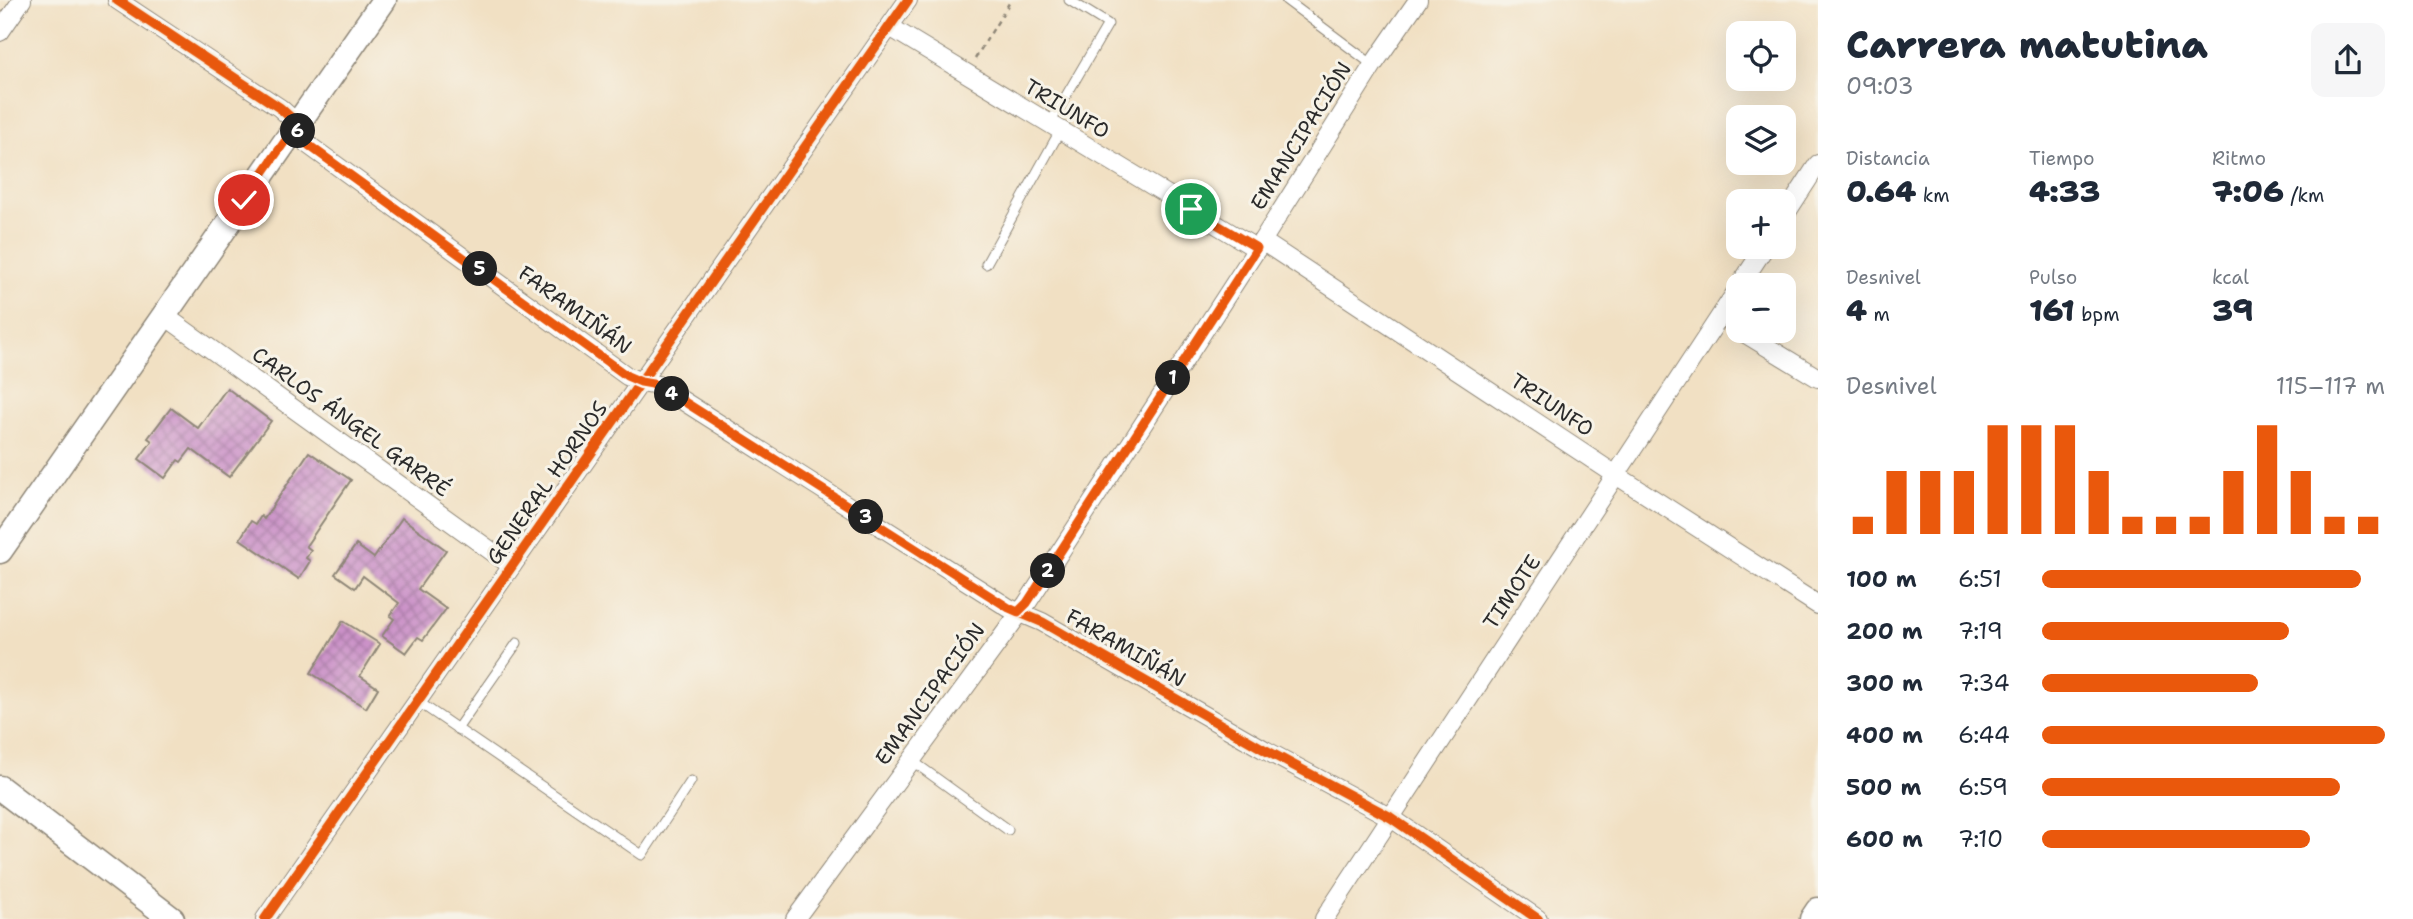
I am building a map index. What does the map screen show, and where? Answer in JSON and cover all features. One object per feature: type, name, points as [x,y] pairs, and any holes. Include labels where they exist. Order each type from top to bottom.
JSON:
[{"type":"street","points":[[0,32],[22,0]]},
{"type":"street","name":"FARAMIÑÁN","points":[[117,0],[280,108],[290,117],[307,144],[627,376],[658,385],[997,601],[1042,622],[1265,750],[1390,817],[1538,919]]},
{"type":"street","points":[[0,551],[384,0]]},
{"type":"street","name":"GENERAL HORNOS","points":[[265,919],[908,0]]},
{"type":"street","name":"EMANCIPACIÓN","points":[[795,919],[1027,603],[1260,245],[1373,65],[1418,0]]},
{"type":"street","name":"TRIUNFO","points":[[890,27],[1054,128],[1260,245],[1818,605]]},
{"type":"street","points":[[1796,198],[1818,164]]},
{"type":"street","name":"TIMOTE","points":[[1324,919],[1726,308]]},
{"type":"street","name":"CARLOS ÁNGEL GARRÉ","points":[[164,316],[512,566]]},
{"type":"street","points":[[1720,317],[1726,321]]},
{"type":"street","points":[[1761,343],[1818,378]]},
{"type":"street","points":[[0,788],[172,919]]},
{"type":"street","points":[[1812,919],[1818,910]]},
{"type":"lane","points":[[986,264],[1108,24],[1069,0]]},
{"type":"lane","points":[[1286,0],[1373,65]]},
{"type":"lane","points":[[457,729],[517,643]]},
{"type":"lane","points":[[417,701],[642,855],[691,781]]},
{"type":"lane","points":[[911,760],[1008,830]]},
{"type":"path","points":[[965,74],[1011,0]]},
{"type":"building","points":[[227,388],[271,421],[229,477],[191,449],[181,462],[178,460],[165,478],[139,459],[152,441],[148,438],[171,408],[198,428]]},
{"type":"building","points":[[309,452],[351,480],[306,546],[311,550],[306,558],[310,561],[299,579],[240,539],[251,521],[256,524],[261,516],[264,519]]},
{"type":"building","points":[[402,518],[446,550],[418,589],[446,609],[423,640],[418,637],[406,653],[382,636],[394,619],[390,616],[399,603],[363,576],[355,588],[335,574],[356,545],[374,558]]},
{"type":"building","points":[[343,621],[380,644],[360,676],[378,688],[366,708],[311,673]]},
{"type":"cycle path","points":[[117,0],[280,108],[290,117],[307,144],[627,376],[658,385],[1009,608],[1042,622],[1265,750],[1390,817],[1538,919]]},
{"type":"cycle path","points":[[265,919],[908,0]]},
{"type":"route","points":[[244,200],[295,127],[307,144],[627,376],[658,385],[1018,612],[1027,603],[1257,248],[1191,209]]}]
